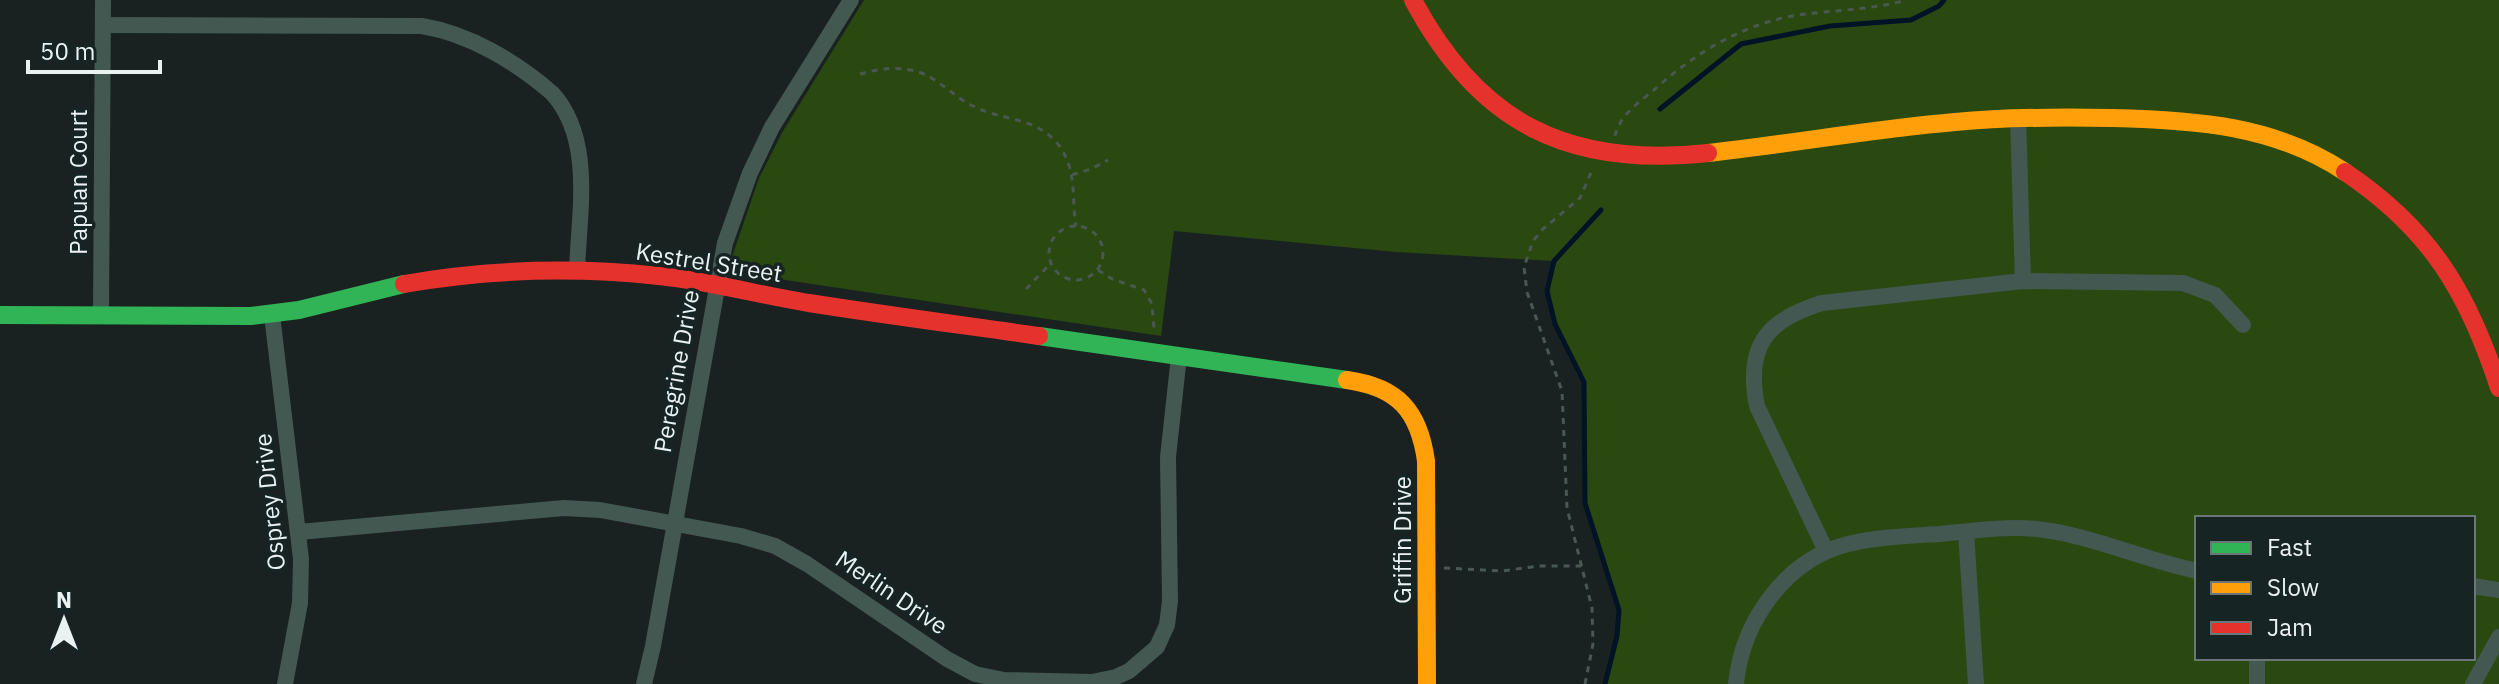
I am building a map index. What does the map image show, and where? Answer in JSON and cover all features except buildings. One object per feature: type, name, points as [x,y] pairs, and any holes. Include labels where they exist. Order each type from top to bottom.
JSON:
[{"type":"street","name":"Papuan Court","points":[[101,316],[103,0]]},
{"type":"street","name":"Peregrine Drive","points":[[644,684],[716,285],[731,222],[760,150],[851,0]]},
{"type":"street","points":[[1413,0],[1442,52],[1485,98],[1516,120],[1557,141],[1604,154],[1672,157],[1951,123],[2018,118],[2169,119],[2231,126],[2291,144],[2367,185],[2409,223],[2449,272],[2475,321],[2499,388]]},
{"type":"street","points":[[103,25],[422,26],[452,33],[483,46],[552,93],[561,102],[573,127],[580,163],[577,270]]},
{"type":"street","points":[[2018,118],[2023,281]]},
{"type":"street","name":"Kestrel Street","points":[[0,315],[226,318],[272,315],[438,278],[523,270],[577,270],[662,276],[808,303],[1362,382],[1393,393],[1404,401]]},
{"type":"street","points":[[1826,551],[1757,406],[1752,369],[1755,351],[1765,335],[1800,310],[1822,303],[2023,281],[2183,283],[2215,295],[2243,325]]},
{"type":"street","name":"Osprey Drive","points":[[272,315],[299,532],[300,603],[285,684]]},
{"type":"street","name":"Merlin Drive","points":[[299,532],[564,508],[600,510],[758,540],[792,554],[947,659],[975,674],[1023,682],[1092,682],[1116,677],[1148,657],[1157,647],[1167,625],[1170,601],[1168,441],[1179,356]]},
{"type":"street","name":"Griffin Drive","points":[[1404,401],[1418,423],[1426,461],[1427,684]]},
{"type":"street","points":[[1736,684],[1747,638],[1760,610],[1778,588],[1826,551],[1874,539],[2038,529],[2195,571]]},
{"type":"street","points":[[1966,532],[1976,684]]},
{"type":"street","points":[[2475,586],[2499,590]]},
{"type":"street","points":[[2473,684],[2499,637]]},
{"type":"street","points":[[2257,660],[2257,684]]},
{"type":"path","points":[[1614,140],[1617,128],[1627,114],[1681,65],[1734,33],[1795,16],[1885,6],[1907,0]]},
{"type":"path","points":[[860,74],[889,68],[917,71],[942,83],[972,106],[1035,125],[1056,141],[1072,175],[1076,226]]},
{"type":"path","points":[[1072,175],[1108,160]]},
{"type":"path","points":[[1585,684],[1594,628],[1589,588],[1570,529],[1564,488],[1562,391],[1527,292],[1524,267],[1533,241],[1580,198],[1593,168]]},
{"type":"path","points":[[1076,226],[1092,231],[1098,237],[1103,254],[1098,270],[1075,281],[1058,274],[1051,263],[1049,248],[1052,239],[1067,228],[1076,226]]},
{"type":"path","points":[[1026,289],[1051,263]]},
{"type":"path","points":[[1098,270],[1112,279],[1144,290],[1152,304],[1154,328]]},
{"type":"path","points":[[1440,568],[1502,571],[1539,566],[1582,566]]},
{"type":"green space","points":[[864,0],[2499,0],[2499,684],[1605,684],[1617,636],[1619,610],[1585,503],[1584,382],[1555,324],[1547,291],[1554,261],[1396,252],[1174,231],[1161,336],[739,273],[732,257],[759,178],[783,131]]},
{"type":"waterway","points":[[1660,109],[1741,44],[1830,26],[1911,20],[1939,6],[1944,0]]},
{"type":"waterway","points":[[1601,210],[1554,261],[1547,291],[1555,324],[1584,382],[1585,503],[1619,610],[1617,636],[1605,684]]},
{"type":"traffic: fast","points":[[0,315],[251,316],[299,310],[404,284]]},
{"type":"traffic: fast","points":[[1039,336],[1347,380]]},
{"type":"traffic: slow","points":[[1708,153],[1955,122],[2112,118],[2233,128],[2290,144],[2345,172]]},
{"type":"traffic: slow","points":[[1347,380],[1380,389],[1403,404],[1423,443],[1426,461],[1427,684]]},
{"type":"traffic: jam","points":[[1413,0],[1439,43],[1467,78],[1499,107],[1533,129],[1571,144],[1613,153],[1658,156],[1708,153]]},
{"type":"traffic: jam","points":[[2345,172],[2401,216],[2442,265],[2474,322],[2499,388]]},
{"type":"traffic: jam","points":[[404,284],[500,273],[627,273],[678,278],[809,303],[1039,336]]}]
